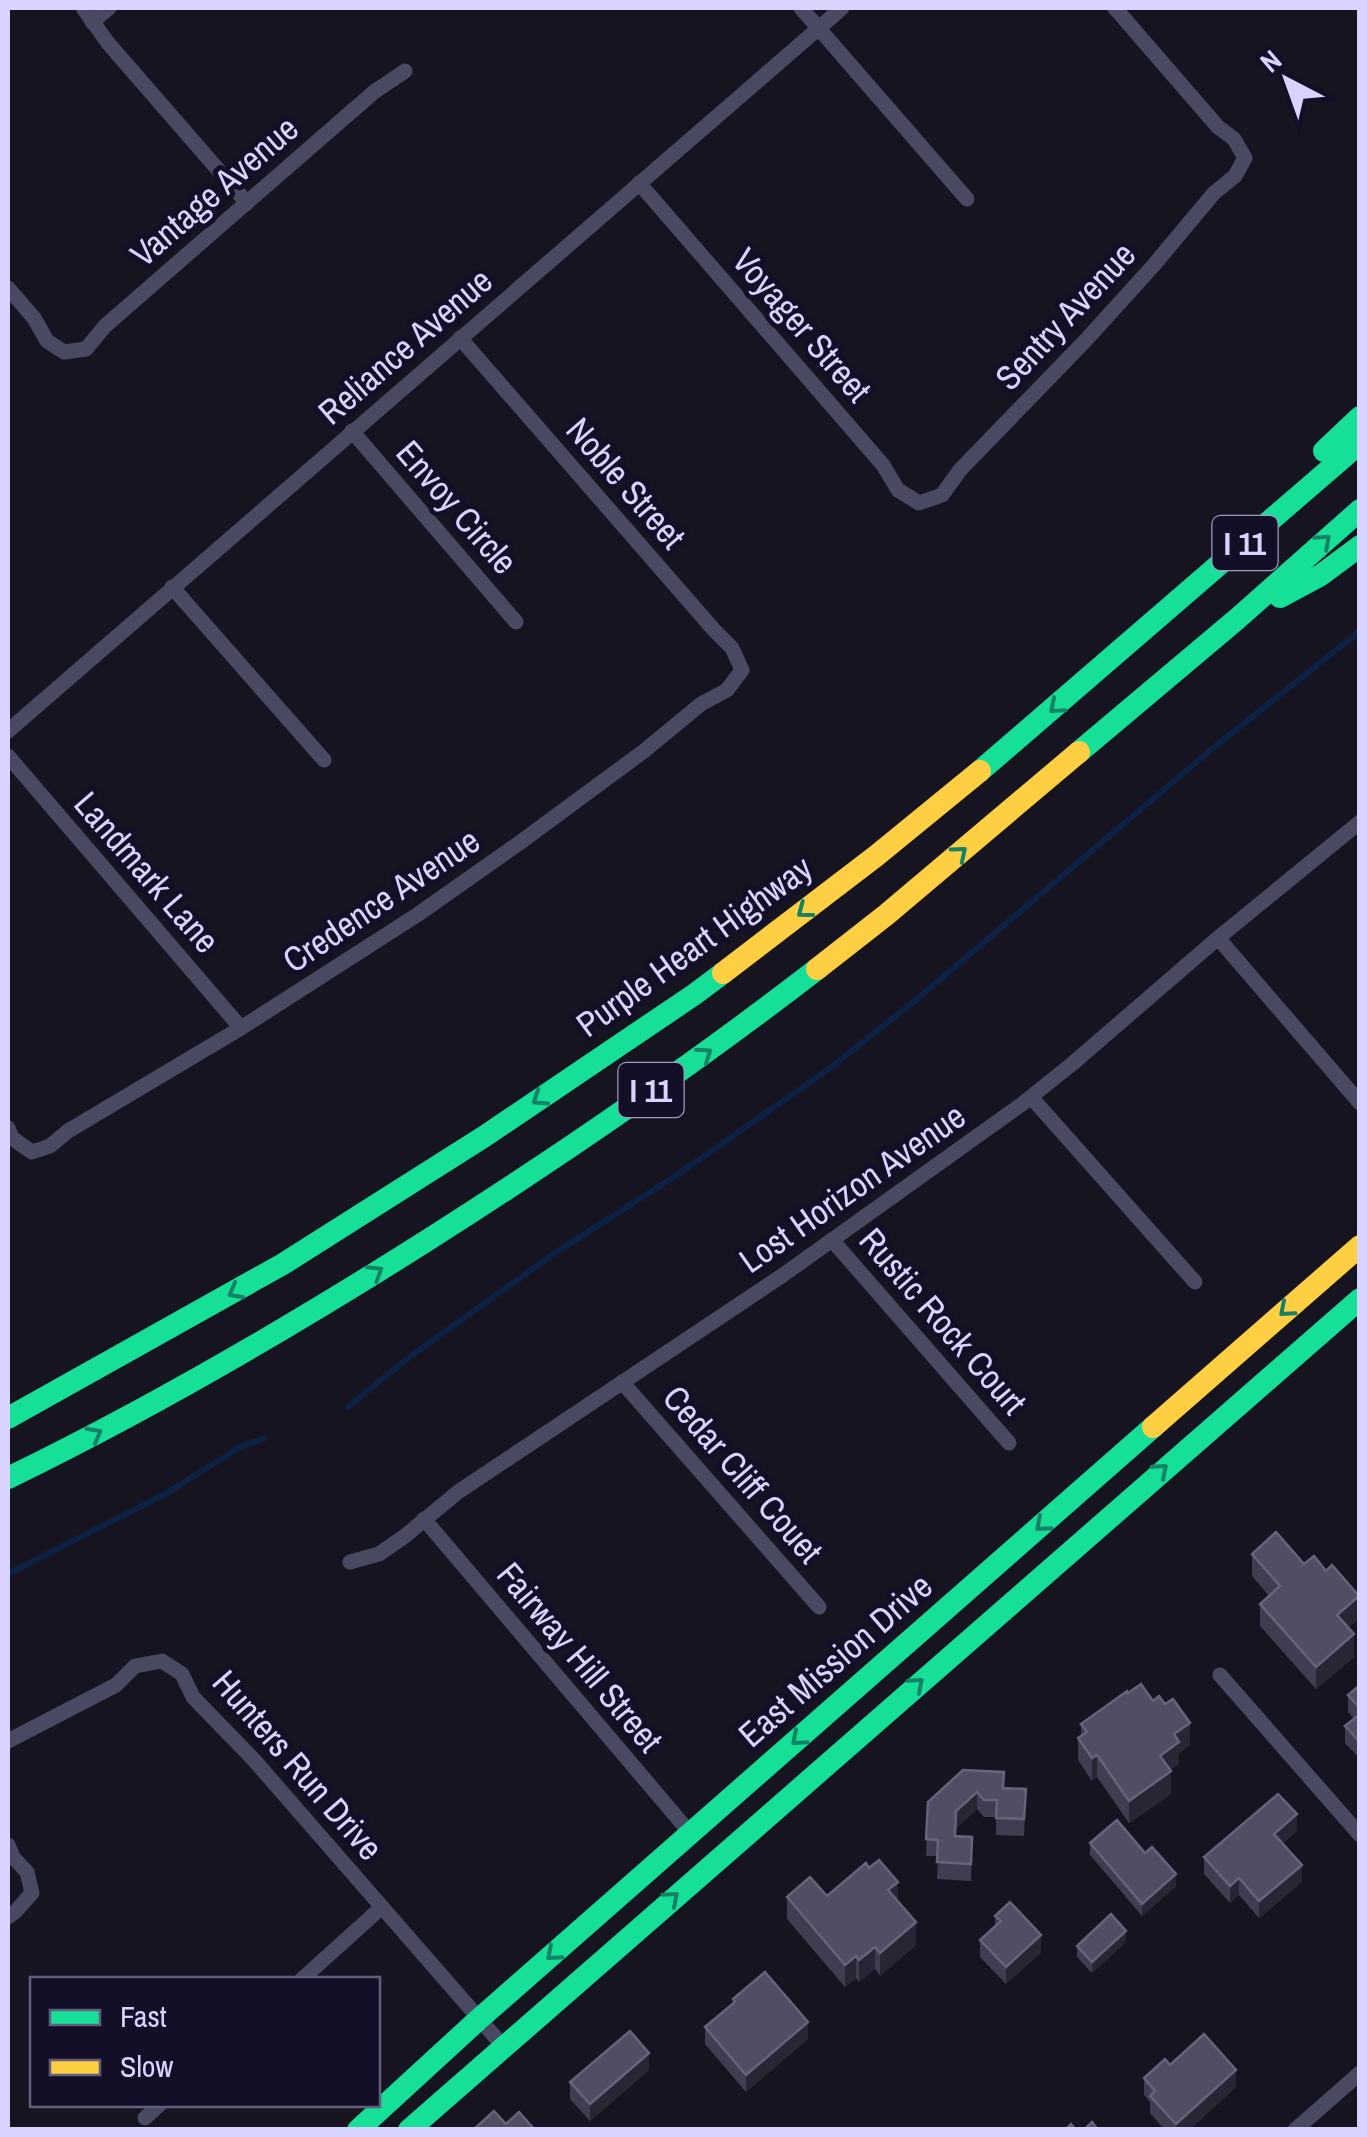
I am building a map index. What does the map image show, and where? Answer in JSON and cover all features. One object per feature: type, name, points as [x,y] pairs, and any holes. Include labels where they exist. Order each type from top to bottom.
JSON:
[{"type":"main road","points":[[1130,643],[1360,416]]},
{"type":"main road","name":"Purple Heart Highway","points":[[8,1418],[283,1264],[484,1136],[695,994],[876,856],[1024,735],[1360,442]]},
{"type":"main road","name":"I 11","points":[[8,1478],[74,1446],[311,1314],[517,1183],[728,1038],[886,915],[1360,510]]},
{"type":"main road","points":[[1237,619],[1321,575],[1360,546]]},
{"type":"main road","name":"East Mission Drive","points":[[358,2130],[479,2019],[1360,1246]]},
{"type":"main road","points":[[1253,1392],[1283,1349],[1360,1280]]},
{"type":"main road","name":"East Mission Drive","points":[[409,2130],[1360,1299]]},
{"type":"street","points":[[109,8],[88,15],[247,202]]},
{"type":"street","points":[[801,8],[967,199]]},
{"type":"street","name":"Reliance Avenue","points":[[8,731],[842,8]]},
{"type":"street","name":"Sentry Avenue","points":[[919,503],[942,495],[960,470],[1096,328],[1214,193],[1235,176],[1245,158],[1234,138],[1218,127],[1115,8]]},
{"type":"street","name":"Vantage Avenue","points":[[8,288],[34,318],[47,341],[64,352],[86,349],[105,326],[247,202],[374,92],[405,71]]},
{"type":"street","name":"Voyager Street","points":[[640,183],[884,465],[898,490],[919,503]]},
{"type":"street","name":"Noble Street","points":[[460,338],[732,648],[742,670]]},
{"type":"street","name":"Envoy Circle","points":[[352,432],[516,622]]},
{"type":"street","points":[[172,587],[324,760]]},
{"type":"street","name":"Credence Avenue","points":[[8,1128],[12,1138],[32,1152],[50,1146],[68,1131],[241,1028],[417,915],[522,841],[702,704],[726,690],[742,670]]},
{"type":"street","name":"Landmark Lane","points":[[8,756],[241,1028]]},
{"type":"street","name":"Lost Horizon Avenue","points":[[350,1562],[379,1554],[531,1442],[832,1240],[1031,1097],[1360,822]]},
{"type":"street","points":[[1218,938],[1360,1104]]},
{"type":"street","points":[[1031,1097],[1195,1282]]},
{"type":"street","name":"Rustic Rock Court","points":[[832,1240],[1009,1442]]},
{"type":"street","name":"Cedar Cliff Couet","points":[[622,1382],[819,1606]]},
{"type":"street","name":"Fairway Hill Street","points":[[424,1519],[691,1834]]},
{"type":"street","name":"Hunters Run Drive","points":[[8,1741],[116,1686],[135,1666],[162,1661],[182,1674],[193,1697],[254,1760],[503,2046]]},
{"type":"street","points":[[1220,1675],[1360,1834]]},
{"type":"street","points":[[8,1845],[27,1872],[32,1892],[8,1916]]},
{"type":"street","points":[[303,1977],[382,1907]]},
{"type":"street","points":[[1295,2130],[1360,2073]]},
{"type":"street","points":[[145,2118],[157,2107]]},
{"type":"building","points":[[1276,1532],[1304,1564],[1314,1556],[1326,1571],[1332,1565],[1359,1596],[1337,1615],[1354,1634],[1316,1667],[1260,1604],[1280,1586],[1252,1554]]},
{"type":"building","points":[[1141,1684],[1153,1701],[1159,1696],[1165,1704],[1173,1699],[1190,1723],[1174,1734],[1179,1742],[1160,1756],[1171,1771],[1129,1801],[1097,1755],[1092,1758],[1078,1738],[1087,1732],[1081,1724]]},
{"type":"building","points":[[1360,1685],[1360,1708],[1348,1695]]},
{"type":"building","points":[[1360,1714],[1360,1741],[1359,1741],[1345,1726]]},
{"type":"building","points":[[963,1770],[1004,1772],[1003,1788],[1026,1789],[1024,1819],[996,1818],[997,1800],[984,1800],[977,1792],[956,1811],[955,1836],[972,1837],[971,1864],[937,1862],[938,1840],[926,1839],[928,1802]]},
{"type":"building","points":[[1278,1794],[1297,1814],[1274,1834],[1302,1865],[1259,1901],[1239,1878],[1230,1886],[1204,1857]]},
{"type":"building","points":[[1117,1820],[1145,1853],[1152,1847],[1176,1874],[1142,1904],[1090,1843]]},
{"type":"building","points":[[879,1860],[898,1882],[888,1890],[916,1922],[880,1953],[875,1947],[845,1965],[787,1897],[810,1877],[827,1896],[866,1863],[869,1868]]},
{"type":"building","points":[[1010,1902],[1041,1935],[1006,1967],[980,1940],[1001,1921],[995,1916]]},
{"type":"building","points":[[1111,1914],[1126,1931],[1092,1962],[1077,1946]]},
{"type":"building","points":[[765,1972],[808,2022],[746,2075],[705,2027]]},
{"type":"building","points":[[630,2031],[649,2053],[590,2104],[570,2082]]},
{"type":"building","points":[[1204,2034],[1236,2070],[1176,2124],[1150,2096],[1155,2091],[1144,2078],[1165,2059],[1170,2065]]},
{"type":"building","points":[[494,2111],[506,2124],[519,2112],[535,2130],[473,2130]]},
{"type":"waterway","points":[[348,1407],[408,1358],[555,1253],[680,1173],[830,1068],[1213,748],[1360,631]]},
{"type":"waterway","points":[[8,1574],[167,1493],[240,1447],[263,1439]]},
{"type":"traffic: fast","points":[[1324,451],[1360,417]]},
{"type":"traffic: fast","points":[[980,771],[1360,443]]},
{"type":"traffic: fast","points":[[1079,752],[1360,510]]},
{"type":"traffic: fast","points":[[1280,597],[1321,575],[1360,546]]},
{"type":"traffic: fast","points":[[8,1478],[223,1364],[431,1238],[627,1108],[817,969]]},
{"type":"traffic: fast","points":[[8,1418],[283,1264],[485,1136],[723,973]]},
{"type":"traffic: fast","points":[[409,2130],[1360,1299]]},
{"type":"traffic: fast","points":[[358,2130],[1153,1427]]},
{"type":"traffic: slow","points":[[817,969],[1079,752]]},
{"type":"traffic: slow","points":[[723,973],[980,771]]},
{"type":"traffic: slow","points":[[1153,1427],[1360,1246]]}]
